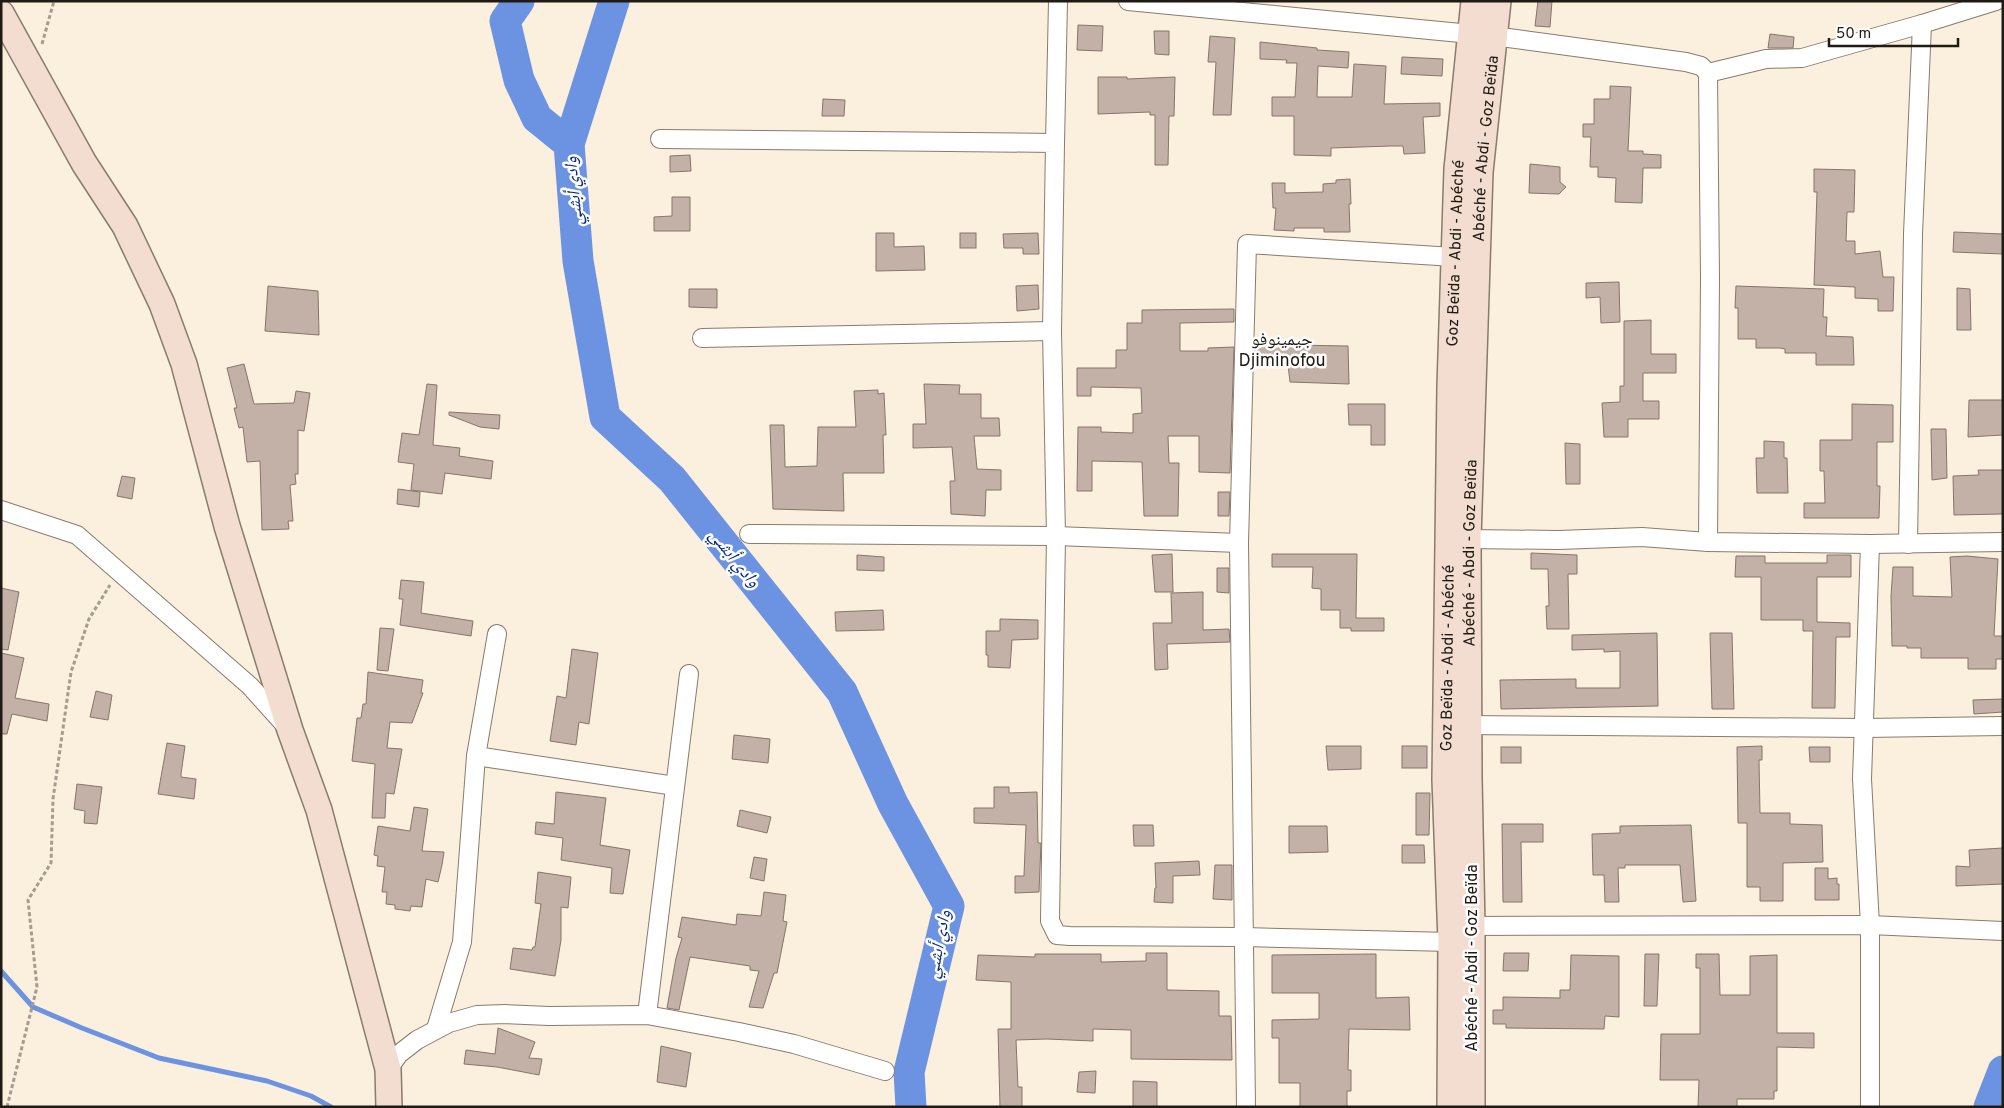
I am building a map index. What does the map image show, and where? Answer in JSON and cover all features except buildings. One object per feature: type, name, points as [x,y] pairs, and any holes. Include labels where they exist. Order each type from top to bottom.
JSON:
[{"type":"main road","name":"Goz Beïda - Abdi - Abéché","points":[[1450,1107],[1451,942],[1445,780],[1457,725],[1461,385],[1454,257],[1458,169],[1483,34],[1474,1]]},
{"type":"main road","name":"Abéché - Abdi - Goz Beïda","points":[[1472,1107],[1472,926],[1457,725],[1472,433],[1461,385],[1480,172],[1483,34],[1498,1]]},
{"type":"main road","points":[[1,13],[8,35],[34,73],[84,163],[125,226],[162,304],[184,364],[227,526],[290,730],[319,810],[388,1069],[389,1107]]},
{"type":"street","points":[[1058,1],[1052,331],[1056,536],[1050,920],[1052,928],[1057,935],[1070,936],[1243,937],[1451,942]]},
{"type":"street","points":[[1128,1],[1211,5],[1483,34],[1686,62],[1701,66],[1708,73],[1710,278],[1708,542]]},
{"type":"street","points":[[1708,73],[1766,59],[1802,58],[1996,1]]},
{"type":"street","points":[[1908,544],[1913,234],[1922,24]]},
{"type":"street","points":[[660,139],[1055,143]]},
{"type":"street","points":[[1246,1107],[1239,543],[1247,244],[1454,257]]},
{"type":"street","points":[[702,338],[1052,331]]},
{"type":"street","points":[[1,510],[77,535],[250,686],[290,730]]},
{"type":"street","points":[[749,534],[1056,536],[1239,543]]},
{"type":"street","points":[[1468,539],[1558,540],[1642,537],[1708,542],[1908,544],[2003,542]]},
{"type":"street","points":[[1870,544],[1863,810],[1870,925],[1870,1107]]},
{"type":"street","points":[[436,1030],[462,942],[476,756],[497,634]]},
{"type":"street","points":[[647,1016],[689,674]]},
{"type":"street","points":[[1457,725],[1864,728],[2003,726]]},
{"type":"street","points":[[476,756],[675,786]]},
{"type":"street","points":[[1472,926],[1870,925],[2003,931]]},
{"type":"street","points":[[388,1069],[399,1054],[417,1040],[449,1023],[477,1015],[505,1014],[647,1016],[794,1044],[885,1071]]},
{"type":"path","points":[[34,73],[54,1]]},
{"type":"path","points":[[7,1107],[37,987],[28,900],[51,863],[53,799],[71,672],[89,620],[118,571]]},
{"type":"waterway","points":[[519,1],[505,21],[519,80],[537,118],[569,144]]},
{"type":"waterway","name":"وادي أبشي","points":[[614,1],[569,144],[578,261],[605,417],[672,479],[842,692],[893,804],[949,906],[909,1072],[911,1107]]},
{"type":"waterway","points":[[1,971],[33,1007],[82,1028],[159,1058],[267,1081],[311,1096],[331,1107]]},
{"type":"waterway","points":[[1989,1107],[2003,1071]]},
{"type":"district","name":"جيمينوفو Djiminofou","points":[[1282,349]]}]
